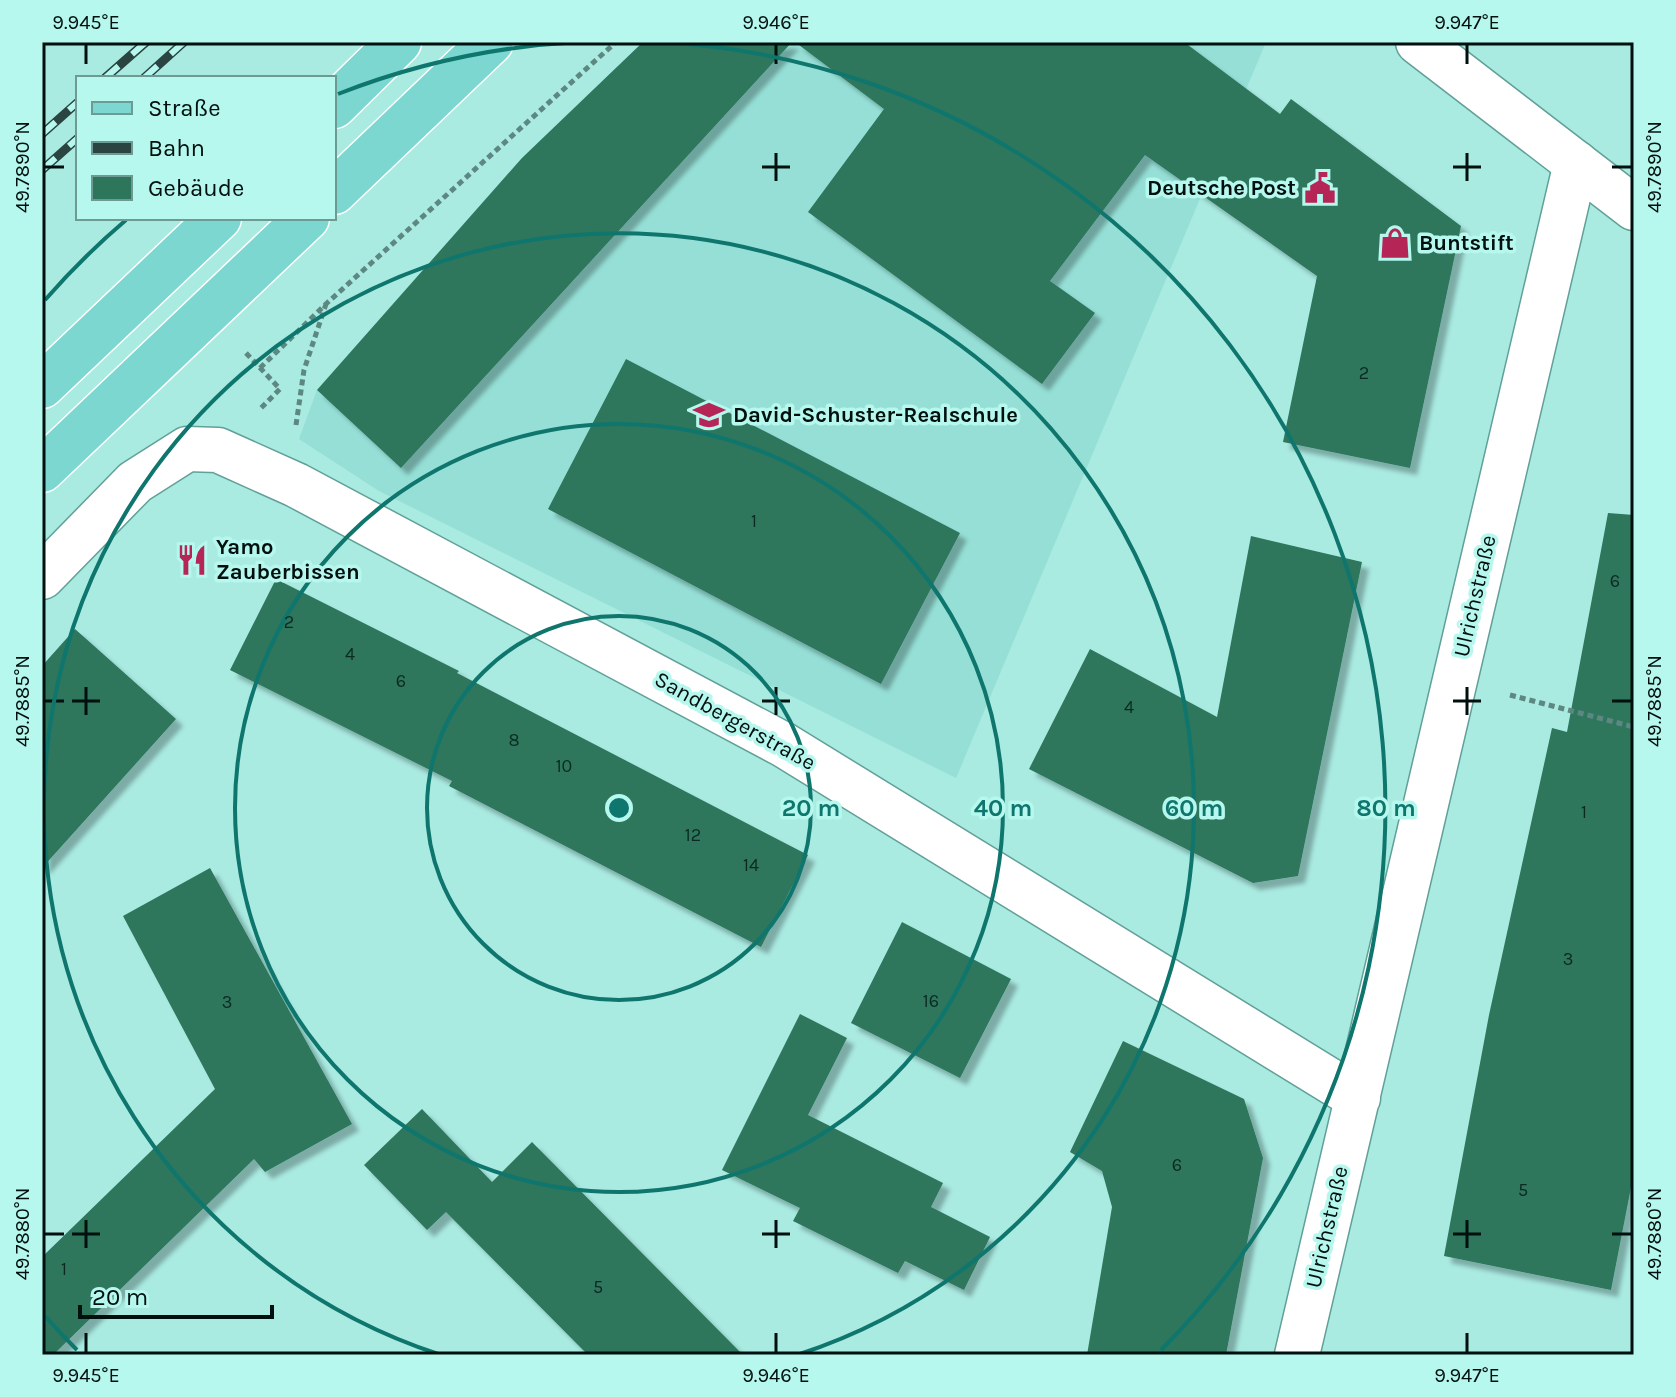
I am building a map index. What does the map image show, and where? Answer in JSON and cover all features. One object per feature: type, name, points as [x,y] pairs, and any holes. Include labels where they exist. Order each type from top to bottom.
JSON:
[{"type":"main road","points":[[336,104],[399,42]]},
{"type":"main road","points":[[336,190],[491,42]]},
{"type":"main road","points":[[42,386],[217,220]]},
{"type":"main road","points":[[42,470],[305,220]]},
{"type":"street","points":[[1418,42],[1634,208]]},
{"type":"street","name":"Ulrichstraße","points":[[1297,1355],[1576,163]]},
{"type":"street","name":"Sandbergerstraße","points":[[42,577],[135,482],[187,449],[218,450],[296,485],[784,745],[1358,1098]]},
{"type":"path","points":[[260,368],[327,303],[616,42]]},
{"type":"path","points":[[296,485],[296,421],[302,383],[327,303]]},
{"type":"path","points":[[245,352],[280,389]]},
{"type":"path","points":[[1455,680],[1634,727]]},
{"type":"shaded area","name":"David-Schuster-Realschule","points":[[643,42],[1266,42],[956,778],[379,491],[299,439],[317,390],[521,159]]},
{"type":"building","points":[[643,42],[792,42],[401,468],[317,390],[522,158]]},
{"type":"building","points":[[795,42],[1184,42],[1280,114],[1291,99],[1461,226],[1410,468],[1283,442],[1317,276],[1145,155],[1050,281],[1095,313],[1042,384],[808,212],[884,109]]},
{"type":"building","points":[[626,359],[960,533],[881,684],[548,509]]},
{"type":"building","points":[[1608,513],[1634,515],[1634,1172],[1611,1290],[1444,1256],[1489,1015],[1552,728],[1567,732]]},
{"type":"building","points":[[1251,536],[1362,562],[1298,876],[1253,883],[1029,769],[1090,649],[1217,717]]},
{"type":"building","points":[[276,579],[459,671],[457,673],[808,855],[761,947],[449,786],[452,781],[230,670]]},
{"type":"building","points":[[75,629],[176,719],[42,868],[42,666]]},
{"type":"building","points":[[210,868],[352,1124],[265,1172],[254,1159],[53,1355],[42,1355],[42,1257],[215,1089],[123,916]]},
{"type":"building","points":[[902,922],[1011,979],[960,1078],[851,1023]]},
{"type":"building","points":[[800,1014],[847,1038],[808,1115],[943,1183],[931,1207],[990,1237],[964,1290],[905,1261],[898,1273],[793,1221],[800,1208],[722,1170]]},
{"type":"building","points":[[1123,1041],[1244,1099],[1263,1158],[1226,1355],[1087,1355],[1112,1207],[1102,1171],[1070,1152]]},
{"type":"building","points":[[422,1109],[492,1182],[532,1142],[743,1355],[588,1355],[446,1212],[427,1230],[364,1165]]},
{"type":"railway","points":[[107,76],[146,42]]},
{"type":"railway","points":[[146,76],[184,42]]},
{"type":"railway","points":[[42,134],[76,104]]},
{"type":"railway","points":[[42,170],[76,140]]},
{"type":"place","name":"Deutsche Post","points":[[1320,188]]},
{"type":"place","name":"Buntstift","points":[[1395,243]]},
{"type":"place","name":"David-Schuster-Realschule","points":[[709,415]]},
{"type":"place","name":"Yamo Zauberbissen","points":[[192,560]]}]
